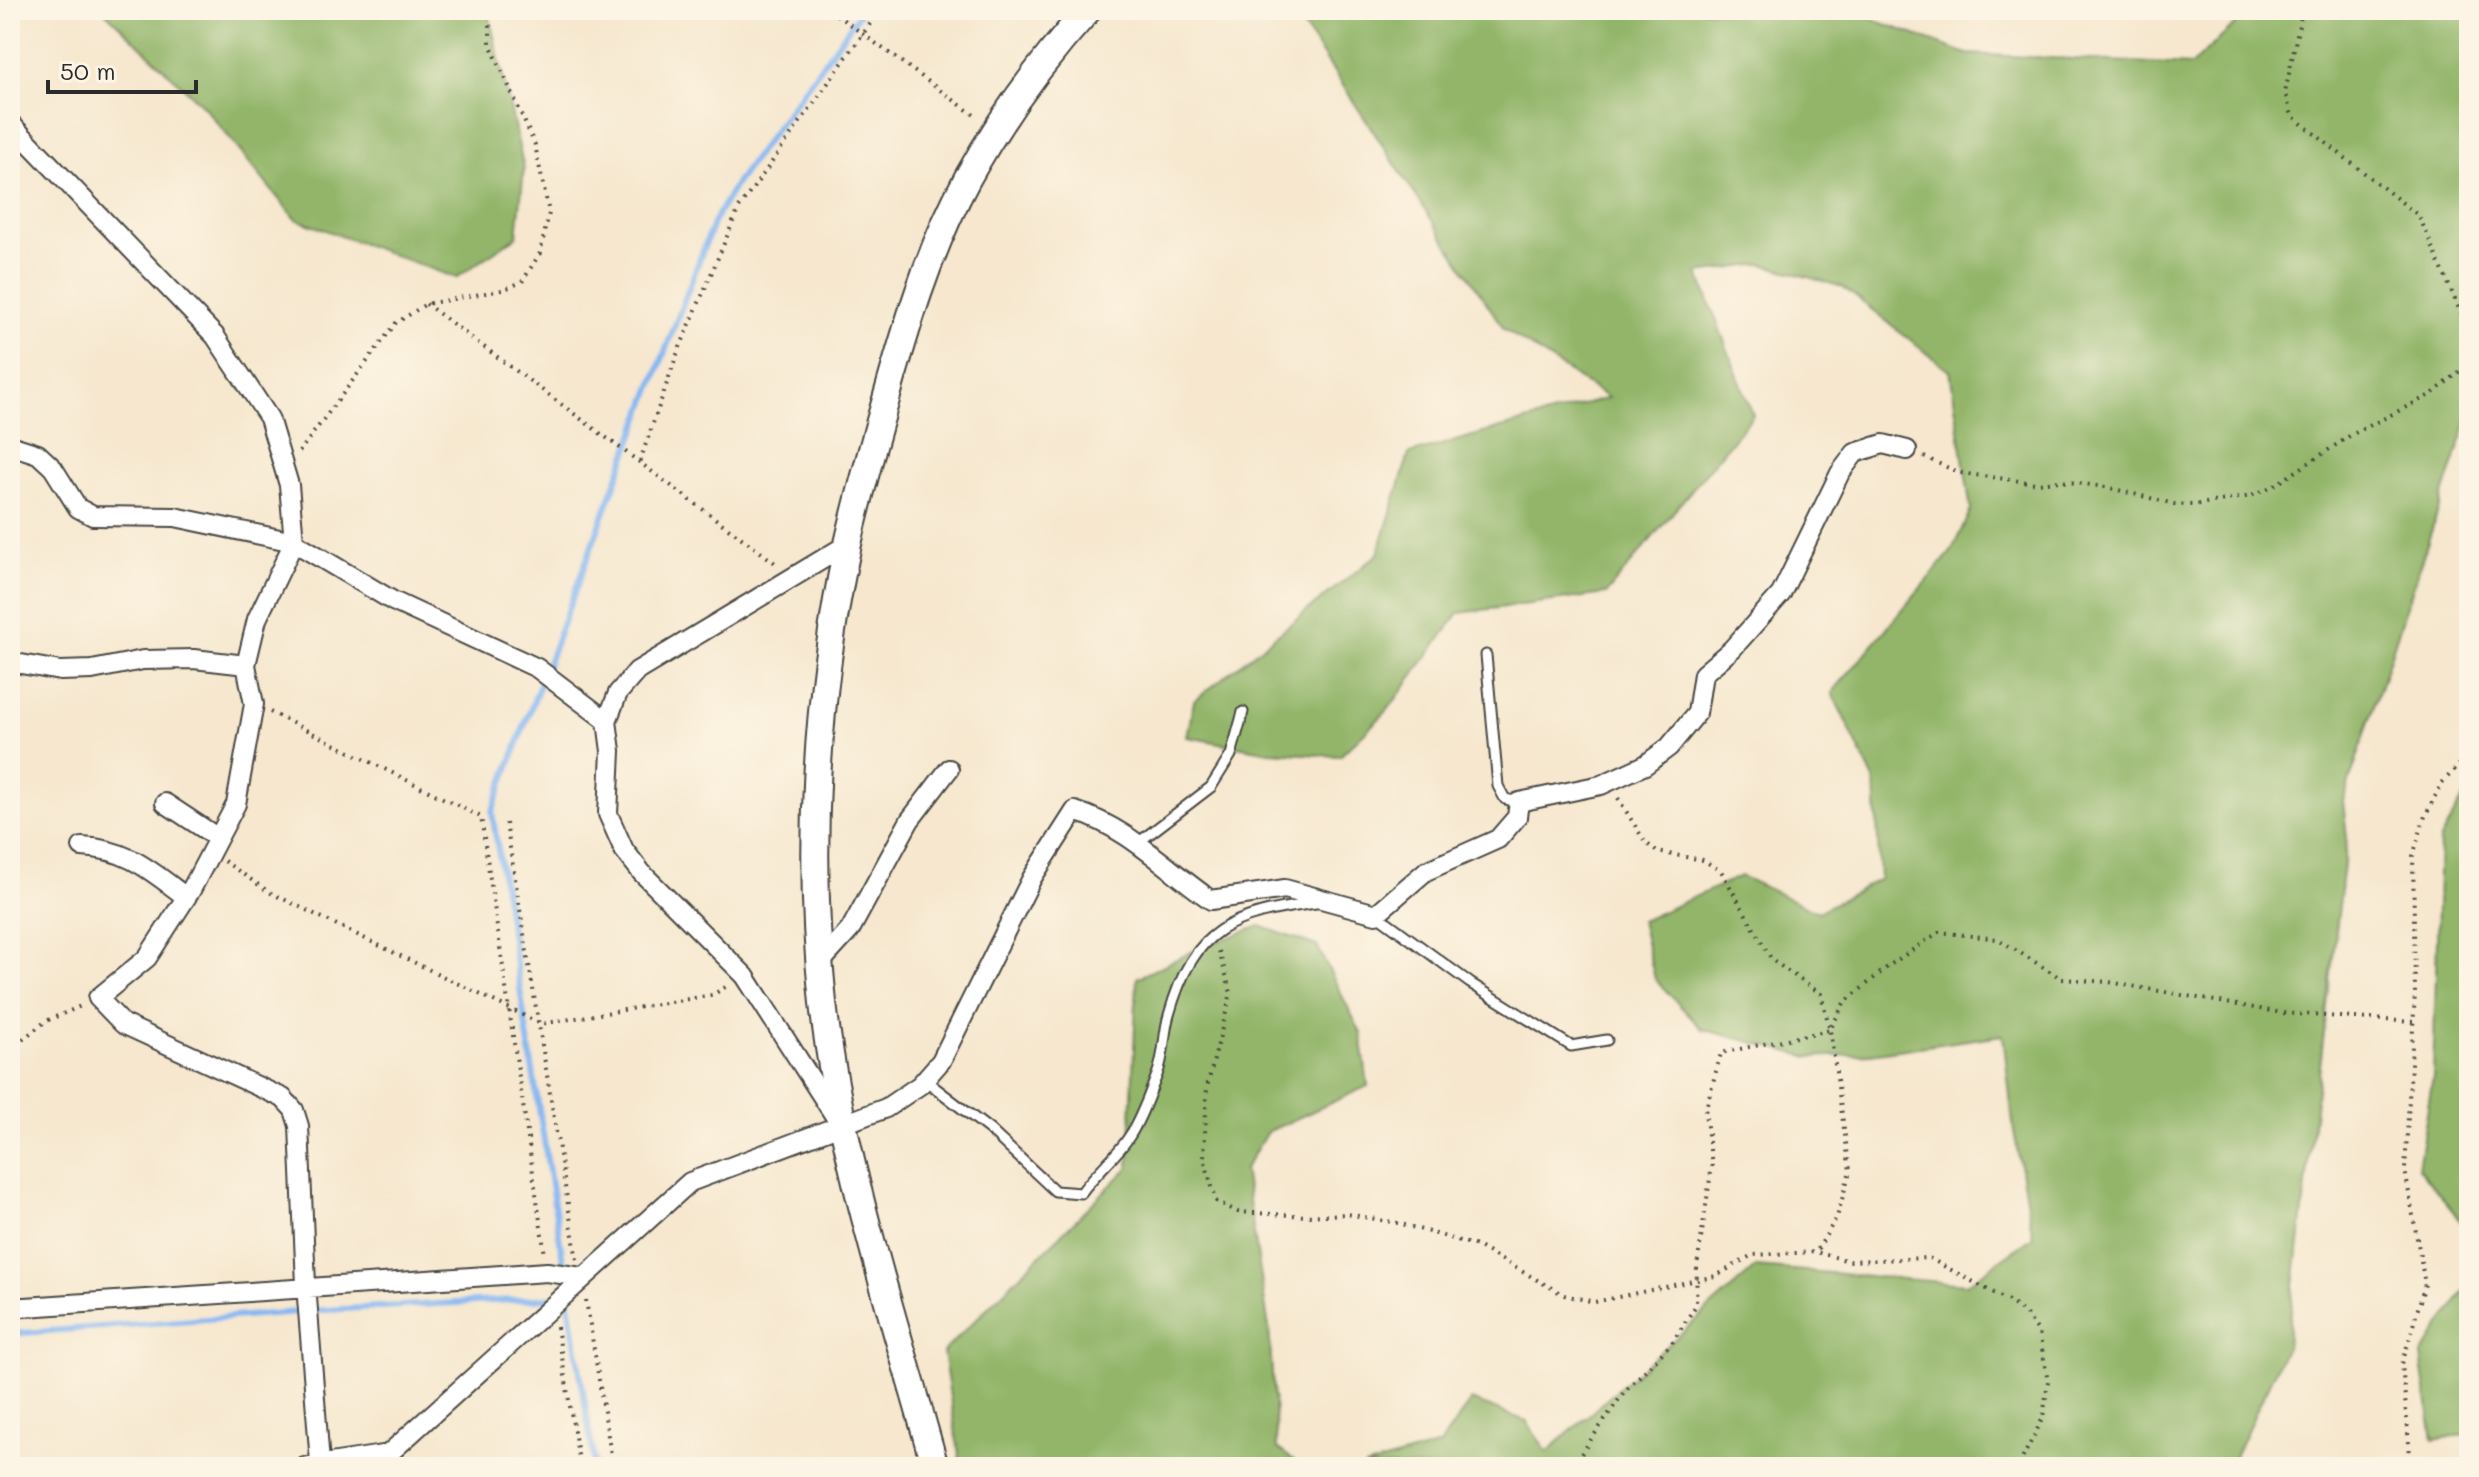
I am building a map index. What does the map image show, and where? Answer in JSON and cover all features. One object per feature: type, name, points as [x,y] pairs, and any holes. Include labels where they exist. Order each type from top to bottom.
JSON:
[{"type":"street","points":[[935,1467],[842,1128],[816,920],[822,724],[848,544],[903,337],[921,285],[966,180],[995,131],[1026,81],[1083,13]]},
{"type":"street","points":[[10,123],[215,336],[269,418],[289,485],[294,542],[257,619],[246,665],[254,704],[236,804],[186,897],[147,958],[98,998],[123,1024],[283,1098],[294,1110],[299,1126],[312,1465],[389,1454]]},
{"type":"street","points":[[374,1467],[690,1182],[842,1128],[886,1108],[925,1080],[941,1061],[1032,878],[1075,811],[1093,817],[1139,842],[1211,900],[1285,889],[1376,914],[1426,871],[1498,839],[1517,817],[1519,802],[1608,782],[1645,765],[1669,747],[1697,713],[1703,674],[1732,649],[1781,594],[1840,473],[1855,453],[1883,444],[1907,450]]},
{"type":"street","points":[[10,445],[38,454],[53,468],[78,508],[93,516],[175,517],[294,542],[393,601],[537,668],[607,721]]},
{"type":"street","points":[[842,1128],[745,976],[642,873],[624,850],[608,814],[611,751],[607,721],[618,693],[637,671],[848,544]]},
{"type":"street","points":[[10,662],[60,671],[92,670],[143,660],[194,659],[246,665]]},
{"type":"street","points":[[820,963],[850,930],[910,820],[949,769]]},
{"type":"street","points":[[165,803],[214,845]]},
{"type":"street","points":[[82,847],[108,848],[140,862],[186,897]]},
{"type":"street","points":[[10,1308],[306,1285],[547,1272],[582,1277]]},
{"type":"lane","points":[[1486,655],[1498,786],[1505,799],[1519,802]]},
{"type":"lane","points":[[1139,842],[1211,787],[1231,755],[1243,712]]},
{"type":"lane","points":[[925,1080],[990,1130],[1055,1191],[1081,1193],[1129,1137],[1165,1051],[1168,1016],[1192,959],[1212,935],[1225,924],[1274,909],[1328,901]]},
{"type":"lane","points":[[1376,914],[1470,983],[1571,1046],[1607,1040]]},
{"type":"path","points":[[289,485],[300,449],[396,323],[426,304],[502,290],[522,282],[546,237],[549,213],[535,145],[490,44],[490,10]]},
{"type":"path","points":[[830,10],[995,131]]},
{"type":"path","points":[[640,461],[676,357],[739,208],[880,10]]},
{"type":"path","points":[[2302,10],[2285,93],[2292,116],[2419,216],[2469,332]]},
{"type":"path","points":[[426,304],[793,576]]},
{"type":"path","points":[[1907,450],[1960,473],[2036,483],[2060,481],[2106,487],[2174,504],[2207,503],[2251,496],[2277,484],[2351,435],[2432,394],[2469,364]]},
{"type":"path","points":[[254,704],[481,817],[512,1013],[547,1272]]},
{"type":"path","points":[[2411,1467],[2402,1364],[2425,1284],[2405,1170],[2414,1022],[2413,856],[2425,816],[2442,783],[2469,754]]},
{"type":"path","points":[[1608,782],[1645,842],[1657,852],[1703,860],[1721,871],[1772,960],[1821,994],[1830,1030],[1850,1171],[1837,1217],[1816,1252]]},
{"type":"path","points":[[506,823],[613,1467]]},
{"type":"path","points":[[214,845],[269,892],[512,1013],[541,1024],[712,995],[745,976]]},
{"type":"path","points":[[1830,1030],[1844,1003],[1890,965],[1939,932],[1998,939],[2062,979],[2109,982],[2282,1013],[2414,1022]]},
{"type":"path","points":[[1212,935],[1228,974],[1231,993],[1207,1087],[1204,1158],[1216,1201],[1238,1212],[1306,1216],[1347,1214],[1398,1223],[1477,1246],[1564,1295],[1595,1302],[1716,1276],[1752,1255],[1816,1252],[1849,1261],[1929,1258],[1983,1285],[2025,1313],[2039,1332],[2048,1381],[2043,1418],[2018,1467]]},
{"type":"path","points":[[10,1049],[46,1021],[98,998]]},
{"type":"path","points":[[1572,1467],[1624,1392],[1686,1325],[1696,1305],[1695,1282],[1712,1165],[1705,1112],[1721,1053],[1830,1030]]},
{"type":"path","points":[[553,1304],[580,1467]]},
{"type":"green space","points":[[103,10],[488,10],[524,169],[517,236],[456,278],[295,219],[205,108]]},
{"type":"green space","points":[[1293,10],[1847,10],[1967,54],[2191,65],[2251,10],[2469,10],[2469,416],[2343,801],[2347,838],[2287,1345],[2230,1467],[1364,1467],[1440,1445],[1471,1400],[1526,1421],[1547,1452],[1756,1267],[1966,1284],[2033,1237],[2014,1131],[2003,1035],[1870,1054],[1809,1057],[1702,1029],[1655,979],[1641,921],[1741,876],[1818,912],[1880,879],[1875,782],[1832,693],[1951,552],[1971,510],[1950,371],[1843,287],[1762,264],[1698,273],[1753,415],[1606,594],[1459,613],[1387,711],[1340,756],[1270,752],[1187,737],[1194,701],[1378,554],[1409,454],[1608,398],[1504,329]]},
{"type":"green space","points":[[2469,788],[2469,1231],[2418,1168],[2433,1076],[2440,839]]},
{"type":"green space","points":[[1260,926],[1317,946],[1361,1033],[1368,1086],[1267,1132],[1244,1170],[1269,1328],[1277,1448],[1303,1467],[961,1467],[943,1352],[1129,1167],[1137,978],[1202,947]]},
{"type":"green space","points":[[2469,1284],[2469,1434],[2433,1440],[2421,1355]]},
{"type":"waterway","points":[[565,1273],[492,812],[714,221],[737,182],[862,10]]},
{"type":"waterway","points":[[568,1296],[595,1467]]},
{"type":"waterway","points":[[10,1334],[324,1310],[552,1298]]}]
